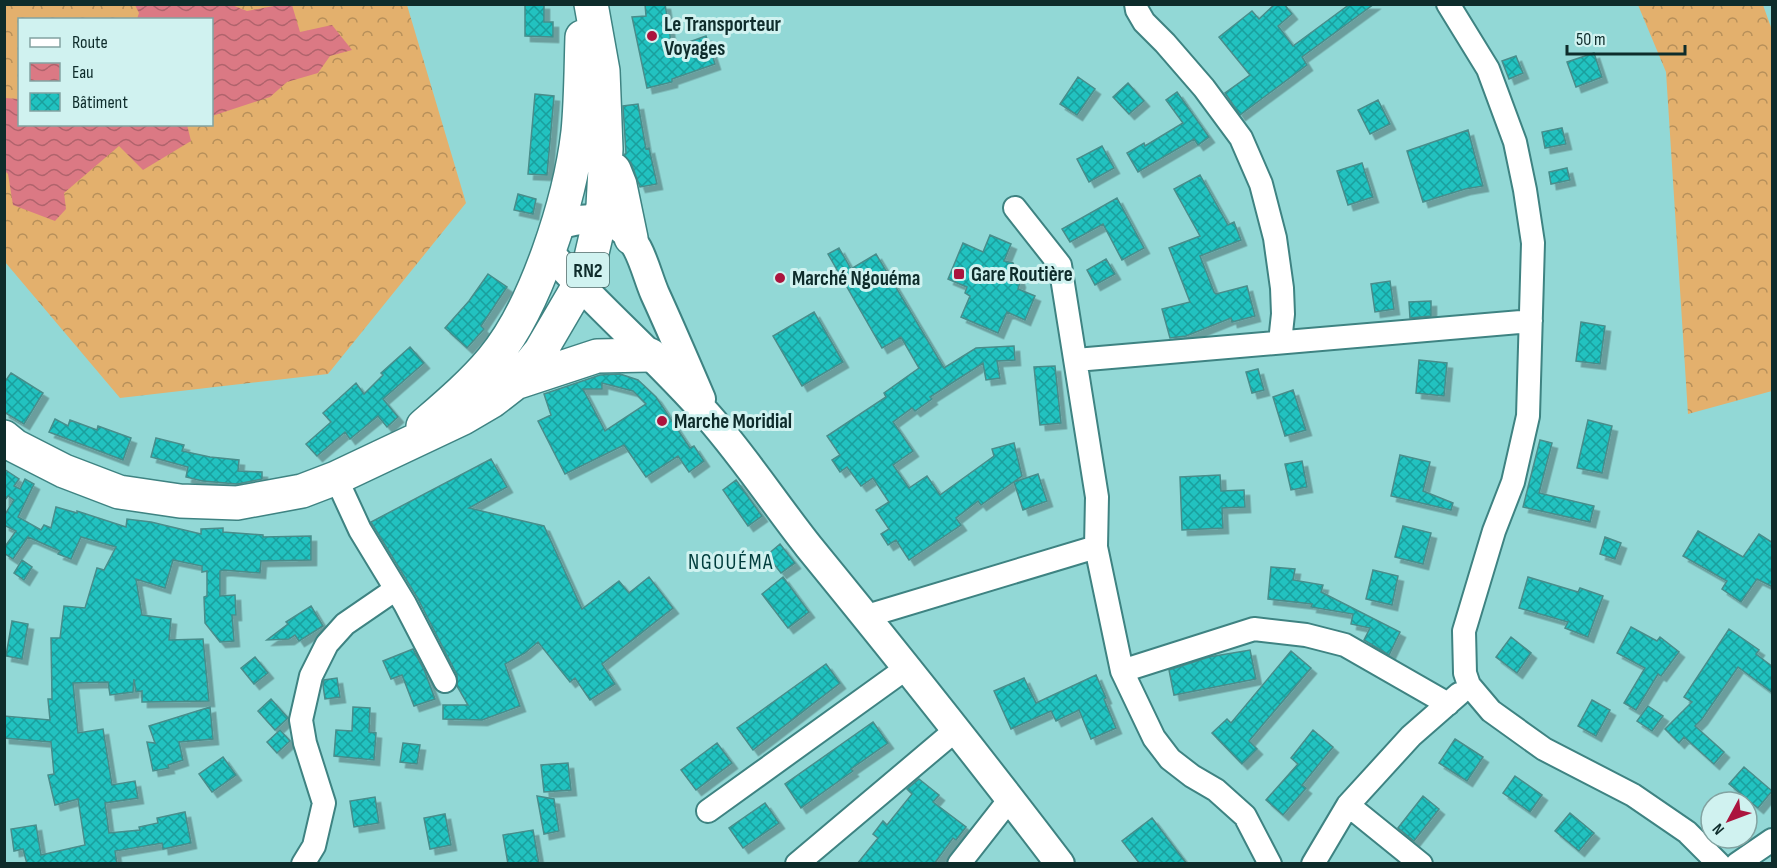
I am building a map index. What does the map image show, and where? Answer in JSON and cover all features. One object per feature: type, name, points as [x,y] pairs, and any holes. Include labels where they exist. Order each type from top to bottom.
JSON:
[{"type":"highway","name":"RN2","points":[[399,447],[445,407],[492,360],[520,318],[552,238],[567,188],[578,132],[585,4]]},
{"type":"highway","name":"RN2","points":[[4,436],[15,446],[64,471],[119,492],[180,501],[237,503],[302,491],[336,478],[463,418],[492,401],[514,384],[540,352],[588,270],[606,189],[603,70],[591,4]]},
{"type":"highway","points":[[606,149],[620,184],[631,238]]},
{"type":"highway","points":[[514,384],[597,356],[650,355]]},
{"type":"main road","points":[[710,417],[631,238],[617,225],[600,220],[578,220],[552,238],[580,286],[710,417],[808,545],[957,729],[1060,864]]},
{"type":"street","points":[[1136,4],[1144,22],[1204,88],[1241,138],[1261,184],[1275,238],[1282,288],[1280,342]]},
{"type":"street","points":[[1448,4],[1488,69],[1515,142],[1533,243],[1528,416],[1513,482],[1494,531],[1464,632],[1464,664],[1469,685],[1491,711],[1544,749],[1633,795],[1687,832],[1719,864]]},
{"type":"street","points":[[1015,208],[1060,265],[1097,497],[1096,547],[1122,671],[1154,738],[1170,759],[1191,776],[1216,790],[1245,816],[1270,864]]},
{"type":"street","points":[[1076,360],[1531,321]]},
{"type":"street","points":[[336,478],[360,530],[396,589],[445,681]]},
{"type":"street","points":[[867,616],[1096,547]]},
{"type":"street","points":[[303,864],[314,846],[324,803],[305,743],[301,720],[311,676],[327,644],[345,624],[396,589]]},
{"type":"street","points":[[1122,671],[1254,629],[1306,635],[1345,645],[1448,704]]},
{"type":"street","points":[[708,811],[908,667]]},
{"type":"street","points":[[1313,864],[1348,806],[1411,736],[1469,685]]},
{"type":"street","points":[[797,864],[957,729]]},
{"type":"street","points":[[959,864],[1010,799]]},
{"type":"street","points":[[1348,806],[1421,864]]},
{"type":"street","points":[[1737,864],[1773,840]]},
{"type":"green space","points":[[4,5],[407,5],[466,203],[328,374],[120,398],[5,262]]},
{"type":"green space","points":[[1638,5],[1763,5],[1772,30],[1772,391],[1688,414],[1666,72]]},
{"type":"water","points":[[135,5],[232,5],[247,11],[292,5],[300,32],[332,25],[352,50],[330,56],[318,73],[287,82],[270,97],[213,116],[213,18],[137,18],[139,13]]},
{"type":"water","points":[[5,98],[18,99],[18,126],[187,126],[191,141],[143,170],[119,146],[64,193],[66,209],[55,221],[13,205],[8,174],[5,171]]},
{"type":"building","points":[[525,4],[544,4],[544,22],[553,22],[553,37],[525,36]]},
{"type":"building","points":[[645,4],[665,4],[672,48],[706,36],[715,64],[672,79],[672,82],[647,88],[632,17],[646,16]]},
{"type":"building","points":[[1275,4],[1284,4],[1292,14],[1278,26],[1293,46],[1350,4],[1374,4],[1302,57],[1307,65],[1240,115],[1225,93],[1250,75],[1219,37],[1252,11],[1259,19]]},
{"type":"building","points":[[1594,53],[1602,77],[1576,87],[1567,62]]},
{"type":"building","points":[[1516,56],[1523,73],[1509,79],[1502,61]]},
{"type":"building","points":[[1078,77],[1095,89],[1077,115],[1060,104]]},
{"type":"building","points":[[1128,83],[1144,101],[1129,114],[1113,97]]},
{"type":"building","points":[[1177,92],[1209,137],[1198,145],[1194,139],[1138,172],[1127,153],[1144,143],[1145,146],[1183,123],[1166,100]]},
{"type":"building","points":[[535,94],[554,96],[547,175],[528,174]]},
{"type":"building","points":[[1378,100],[1390,124],[1370,134],[1358,110]]},
{"type":"building","points":[[638,104],[646,149],[649,148],[657,184],[640,187],[631,163],[624,155],[626,153],[623,106]]},
{"type":"building","points":[[1562,128],[1566,144],[1545,148],[1542,132]]},
{"type":"building","points":[[1468,130],[1483,186],[1423,202],[1407,151]]},
{"type":"building","points":[[1102,146],[1114,168],[1089,182],[1077,159]]},
{"type":"building","points":[[1362,163],[1373,197],[1348,205],[1337,171]]},
{"type":"building","points":[[1567,168],[1570,180],[1551,184],[1549,172]]},
{"type":"building","points":[[1200,175],[1228,225],[1234,222],[1241,240],[1200,256],[1214,292],[1216,294],[1247,286],[1255,316],[1232,322],[1231,318],[1186,336],[1170,338],[1162,309],[1190,302],[1169,248],[1200,236],[1174,189]]},
{"type":"building","points":[[518,194],[536,199],[533,214],[514,210]]},
{"type":"building","points":[[1117,198],[1144,248],[1122,260],[1103,224],[1070,242],[1062,229]]},
{"type":"building","points":[[990,235],[1011,244],[1004,261],[1013,263],[1020,282],[1018,289],[1035,296],[1025,320],[1007,312],[998,333],[961,317],[970,296],[965,293],[967,287],[948,279],[963,243],[983,252]]},
{"type":"building","points":[[839,248],[851,269],[876,254],[944,368],[976,348],[1014,346],[1015,360],[997,361],[1000,378],[986,380],[983,363],[930,397],[932,399],[915,411],[912,408],[893,422],[913,451],[893,465],[909,488],[927,476],[940,495],[994,456],[992,449],[1014,443],[1022,476],[981,505],[978,501],[956,518],[961,525],[909,560],[896,540],[888,545],[881,534],[889,529],[876,510],[889,502],[873,478],[861,486],[847,467],[840,472],[832,460],[840,455],[827,436],[886,397],[884,393],[919,368],[901,337],[882,348],[828,254]]},
{"type":"building","points":[[1106,259],[1115,274],[1095,285],[1087,270]]},
{"type":"building","points":[[488,274],[507,287],[481,326],[484,329],[467,348],[445,328],[469,301]]},
{"type":"building","points":[[1390,281],[1394,309],[1375,312],[1371,284]]},
{"type":"building","points":[[1431,301],[1431,316],[1410,318],[1409,302]]},
{"type":"building","points":[[814,312],[843,362],[802,386],[773,336]]},
{"type":"building","points":[[1581,322],[1605,326],[1600,364],[1576,361]]},
{"type":"building","points":[[410,347],[424,363],[383,399],[398,417],[387,427],[378,416],[350,439],[345,432],[317,456],[306,444],[331,422],[323,413],[356,383],[364,394],[383,375],[381,373]]},
{"type":"building","points":[[1419,360],[1447,363],[1444,396],[1416,393]]},
{"type":"building","points":[[1055,366],[1061,423],[1040,425],[1034,367]]},
{"type":"building","points":[[1258,369],[1264,390],[1252,393],[1246,372]]},
{"type":"building","points":[[11,373],[43,393],[24,424],[4,412],[4,383]]},
{"type":"building","points":[[620,374],[638,380],[656,397],[690,448],[694,446],[704,461],[689,472],[678,456],[646,477],[624,445],[565,474],[538,421],[551,415],[544,394],[600,375]],"holes":[[[602,383],[633,391],[646,404],[605,431],[583,389],[602,389]]]},
{"type":"building","points":[[1293,390],[1306,430],[1285,436],[1273,397]]},
{"type":"building","points":[[55,419],[68,426],[70,420],[97,430],[98,426],[131,438],[123,460],[49,432]]},
{"type":"building","points":[[1588,420],[1612,426],[1602,473],[1577,468]]},
{"type":"building","points":[[156,438],[184,445],[182,451],[239,460],[238,471],[262,472],[262,479],[237,484],[186,477],[188,467],[151,457]]},
{"type":"building","points":[[1540,440],[1552,443],[1539,493],[1594,506],[1590,522],[1523,507]]},
{"type":"building","points":[[1400,455],[1430,462],[1423,491],[1453,503],[1451,510],[1391,496]]},
{"type":"building","points":[[491,459],[507,487],[469,508],[544,526],[582,609],[619,581],[629,593],[649,577],[673,608],[602,664],[615,684],[590,700],[575,678],[570,682],[538,642],[525,653],[505,664],[520,706],[482,720],[443,719],[443,705],[468,705],[457,686],[457,675],[417,597],[371,522]]},
{"type":"building","points":[[1302,461],[1307,487],[1291,490],[1285,464]]},
{"type":"building","points":[[4,469],[19,479],[14,486],[20,489],[25,479],[34,484],[18,517],[41,530],[44,525],[51,528],[56,507],[77,513],[77,511],[126,527],[127,519],[151,522],[201,534],[201,529],[223,528],[223,532],[263,535],[263,537],[311,536],[311,560],[261,561],[260,573],[220,571],[220,596],[235,595],[236,615],[232,615],[234,641],[220,642],[205,623],[204,597],[207,596],[207,571],[202,572],[202,566],[173,560],[165,588],[136,579],[142,615],[171,619],[169,640],[203,639],[209,701],[142,702],[142,691],[136,692],[134,679],[133,692],[110,695],[108,682],[73,683],[78,733],[103,729],[112,785],[135,781],[138,798],[105,803],[109,833],[140,830],[139,827],[158,823],[157,818],[185,812],[191,843],[163,849],[162,843],[115,851],[117,864],[27,864],[23,849],[14,851],[11,829],[36,825],[41,855],[85,845],[78,799],[55,805],[48,775],[54,774],[51,742],[4,738],[4,716],[50,720],[48,699],[52,699],[51,638],[60,638],[64,606],[85,608],[97,568],[104,570],[116,547],[81,537],[71,559],[58,554],[60,551],[28,537],[13,559],[4,553],[4,548],[16,531],[4,525],[4,516],[14,500],[8,496],[4,501]]},
{"type":"building","points":[[1038,474],[1047,501],[1023,510],[1014,482]]},
{"type":"building","points":[[1220,475],[1221,491],[1244,490],[1245,507],[1222,508],[1223,528],[1182,530],[1180,477]]},
{"type":"building","points":[[736,480],[762,516],[748,526],[723,490]]},
{"type":"building","points":[[1403,526],[1431,533],[1423,564],[1395,557]]},
{"type":"building","points":[[1698,531],[1743,557],[1759,534],[1773,543],[1773,587],[1757,579],[1741,602],[1722,589],[1727,581],[1683,556]]},
{"type":"building","points":[[1605,537],[1621,543],[1615,559],[1600,554]]},
{"type":"building","points":[[780,544],[795,563],[781,573],[767,555]]},
{"type":"building","points":[[22,560],[32,567],[24,580],[14,573]]},
{"type":"building","points":[[1271,567],[1295,569],[1293,580],[1323,585],[1321,592],[1400,632],[1389,655],[1364,640],[1370,628],[1351,624],[1353,614],[1311,607],[1312,604],[1268,599]]},
{"type":"building","points":[[1373,570],[1398,576],[1392,605],[1366,599]]},
{"type":"building","points":[[783,577],[809,612],[788,628],[762,594]]},
{"type":"building","points":[[1528,577],[1578,592],[1580,588],[1603,596],[1588,637],[1565,628],[1568,622],[1519,608]]},
{"type":"building","points":[[311,606],[323,626],[299,641],[295,635],[289,639],[267,640],[288,624],[286,622]]},
{"type":"building","points":[[12,621],[28,624],[22,659],[6,656]]},
{"type":"building","points":[[1631,627],[1657,641],[1660,637],[1679,652],[1661,676],[1658,674],[1636,710],[1624,703],[1645,668],[1617,653]]},
{"type":"building","points":[[1729,629],[1759,650],[1756,654],[1773,667],[1773,693],[1738,667],[1695,726],[1724,752],[1714,764],[1684,737],[1679,743],[1665,729],[1692,702],[1684,697]]},
{"type":"building","points":[[1511,637],[1531,653],[1517,673],[1496,657]]},
{"type":"building","points":[[413,649],[435,699],[414,706],[402,675],[391,679],[383,661]]},
{"type":"building","points":[[1250,650],[1256,679],[1174,695],[1169,670],[1209,657]]},
{"type":"building","points":[[1291,651],[1311,668],[1249,741],[1257,749],[1242,764],[1212,733],[1227,719],[1231,723]]},
{"type":"building","points":[[255,657],[268,673],[254,684],[241,668]]},
{"type":"building","points":[[826,664],[840,683],[753,750],[737,728]]},
{"type":"building","points":[[1096,675],[1116,728],[1091,739],[1079,710],[1056,721],[1051,711],[1011,729],[994,691],[1024,678],[1036,703]]},
{"type":"building","points":[[337,678],[340,697],[325,699],[324,680]]},
{"type":"building","points":[[271,699],[288,718],[275,730],[258,711]]},
{"type":"building","points":[[1592,700],[1610,710],[1596,736],[1578,726]]},
{"type":"building","points":[[1648,706],[1663,716],[1652,731],[1637,721]]},
{"type":"building","points":[[210,707],[213,739],[179,742],[183,760],[168,765],[169,768],[153,771],[147,742],[155,743],[149,726]]},
{"type":"building","points":[[353,707],[370,708],[369,732],[376,733],[374,760],[334,756],[336,730],[352,731]]},
{"type":"building","points":[[873,722],[888,743],[801,808],[785,784]]},
{"type":"building","points":[[280,730],[290,741],[277,753],[267,742]]},
{"type":"building","points":[[1313,730],[1333,747],[1302,785],[1306,788],[1283,815],[1266,800],[1298,764],[1291,758]]},
{"type":"building","points":[[1455,739],[1483,757],[1467,781],[1439,763]]},
{"type":"building","points":[[403,743],[420,745],[417,764],[400,762]]},
{"type":"building","points":[[717,743],[732,763],[696,790],[681,770]]},
{"type":"building","points":[[223,757],[236,775],[212,792],[199,774]]},
{"type":"building","points":[[568,763],[571,790],[544,792],[541,765]]},
{"type":"building","points":[[1744,767],[1772,791],[1759,807],[1759,790],[1736,790],[1729,784]]},
{"type":"building","points":[[1515,776],[1542,795],[1530,812],[1503,793]]},
{"type":"building","points":[[919,779],[939,795],[933,802],[966,827],[956,840],[953,838],[934,864],[857,864],[878,838],[873,834],[883,821],[887,825],[912,794],[907,789]]},
{"type":"building","points":[[537,796],[554,799],[559,831],[544,834]]},
{"type":"building","points":[[1423,796],[1439,809],[1414,841],[1398,828]]},
{"type":"building","points":[[375,797],[379,823],[354,827],[350,801]]},
{"type":"building","points":[[765,803],[779,823],[743,848],[729,828]]},
{"type":"building","points":[[1570,813],[1594,833],[1579,851],[1555,831]]},
{"type":"building","points":[[445,814],[451,845],[430,849],[424,818]]},
{"type":"building","points":[[1152,818],[1187,864],[1140,864],[1122,841]]},
{"type":"building","points":[[533,830],[539,864],[508,864],[503,835]]},
{"type":"place","name":"Le Transporteur Voyages","points":[[652,36]]},
{"type":"place","name":"Gare Routière","points":[[959,274]]},
{"type":"place","name":"Marché Ngouéma","points":[[780,278]]},
{"type":"place","name":"Marche Moridial","points":[[662,421]]},
{"type":"district","name":"NGOUÉMA","points":[[731,561]]}]
